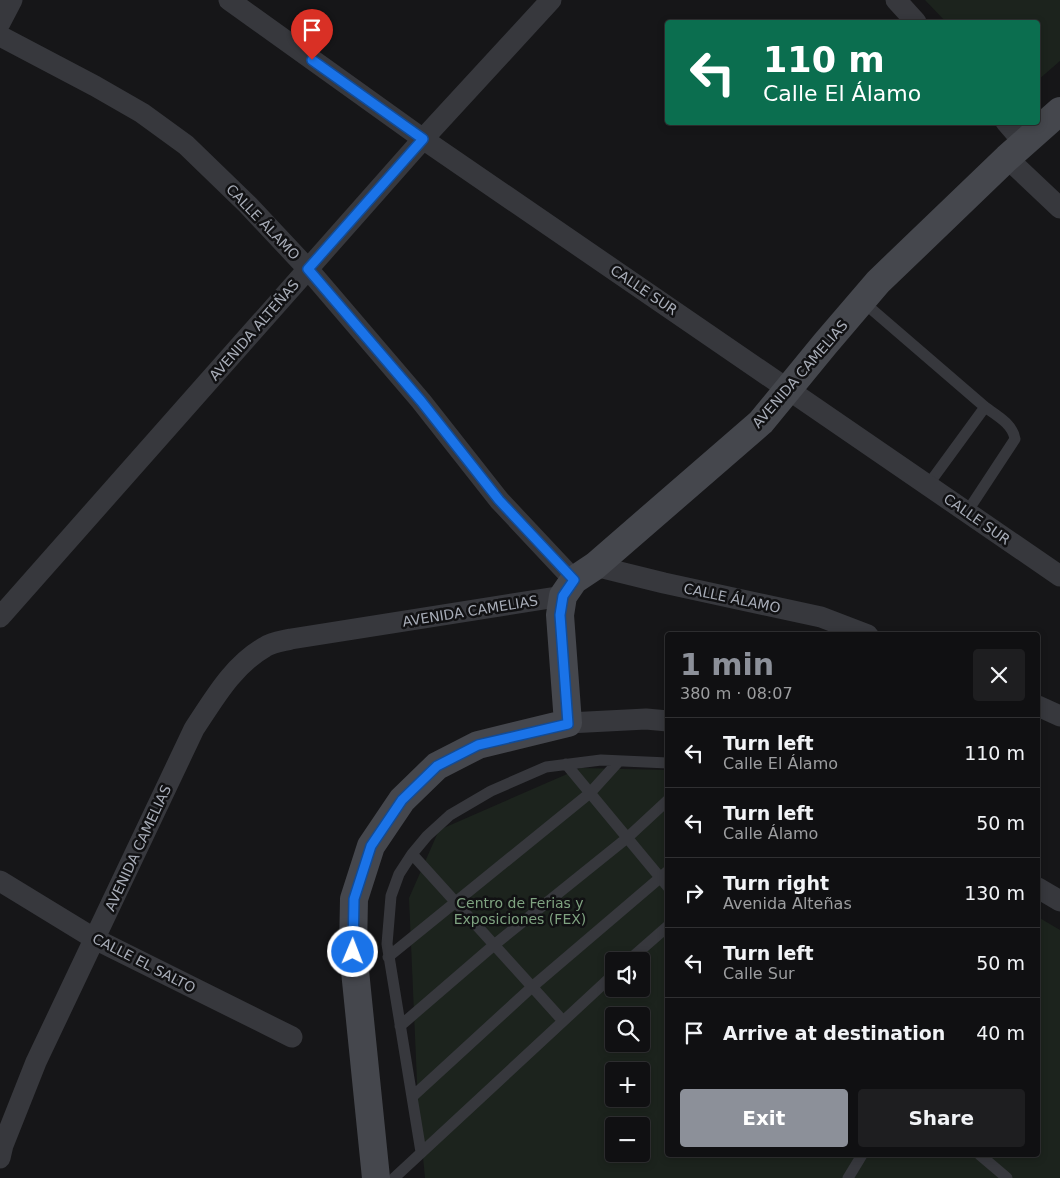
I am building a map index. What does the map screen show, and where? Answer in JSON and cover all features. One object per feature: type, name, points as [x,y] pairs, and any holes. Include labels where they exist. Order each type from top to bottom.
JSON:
[{"type":"street","points":[[0,23],[12,0]]},
{"type":"street","name":"AVENIDA ALTEÑAS","points":[[0,618],[423,139],[552,0]]},
{"type":"street","points":[[896,0],[914,20]]},
{"type":"street","name":"CALLE SUR","points":[[233,1],[423,139],[1060,576]]},
{"type":"street","name":"CALLE ÁLAMO","points":[[0,36],[142,113],[186,146],[248,205],[308,269],[421,401],[499,500],[577,581],[664,583],[822,617],[860,632]]},
{"type":"street","name":"AVENIDA CAMELIAS","points":[[0,1158],[3,1145],[36,1062],[194,729],[222,686],[245,661],[266,646],[291,638],[577,581],[761,422],[878,282],[1060,111]]},
{"type":"street","points":[[1007,125],[1016,151],[1060,208]]},
{"type":"street","points":[[568,724],[560,615],[577,581]]},
{"type":"street","points":[[1040,707],[1060,716]]},
{"type":"street","points":[[376,1178],[353,952],[354,899],[371,846],[402,800],[437,766],[478,745],[568,724],[646,719],[665,721]]},
{"type":"street","name":"CALLE EL SALTO","points":[[0,880],[95,939],[292,1037]]},
{"type":"street","points":[[1040,889],[1060,901]]},
{"type":"lane","points":[[862,301],[985,407],[1008,424],[1014,433],[1016,439],[967,512]]},
{"type":"lane","points":[[928,485],[985,407]]},
{"type":"lane","points":[[421,1152],[388,957],[390,896],[399,874],[427,836],[450,816],[491,790],[546,767],[601,760],[665,763]]},
{"type":"lane","points":[[388,957],[590,793],[619,760]]},
{"type":"lane","points":[[412,1097],[532,987],[663,874],[627,838],[566,764]]},
{"type":"lane","points":[[400,1026],[494,945],[627,838],[665,803]]},
{"type":"lane","points":[[412,854],[563,1021]]},
{"type":"lane","points":[[638,952],[665,929]]},
{"type":"lane","points":[[394,1178],[605,982]]},
{"type":"lane","points":[[848,1178],[861,1157]]},
{"type":"lane","points":[[982,1157],[1007,1178]]},
{"type":"green space","points":[[925,0],[1060,0],[1060,61],[1040,78],[1040,20],[944,20]]},
{"type":"green space","name":"Centro de Ferias y Exposiciones (FEX)","points":[[581,768],[665,770],[665,1157],[1040,1157],[1040,918],[1060,930],[1060,1178],[425,1178],[418,1105],[409,898],[439,830]]},
{"type":"route","points":[[312,60],[423,139],[308,269],[421,401],[499,500],[574,580],[563,596],[560,615],[568,724],[478,745],[437,766],[402,800],[371,846],[354,899],[353,952]]}]
